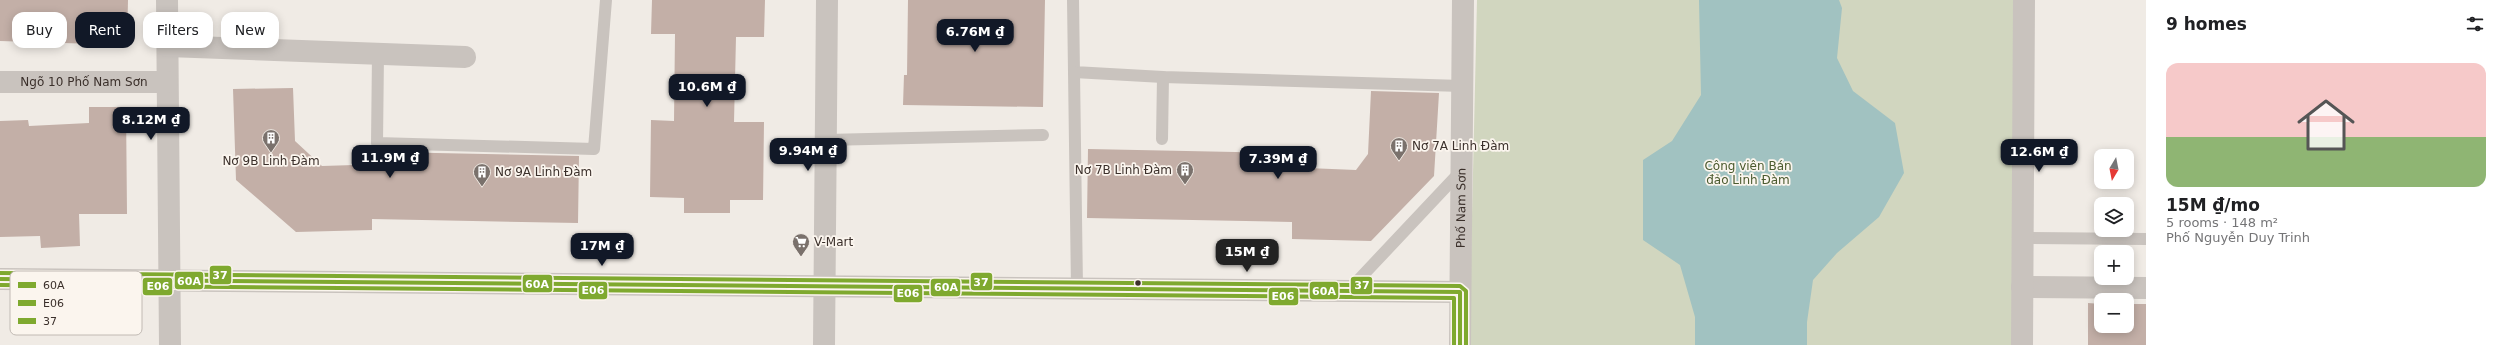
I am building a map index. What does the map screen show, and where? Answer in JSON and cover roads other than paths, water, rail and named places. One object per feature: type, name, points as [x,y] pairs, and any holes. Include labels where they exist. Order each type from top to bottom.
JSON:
[{"type":"street","points":[[167,0],[167,12]]},
{"type":"street","points":[[824,345],[827,0]]},
{"type":"street","name":"Phố Nam Sơn","points":[[1460,345],[1463,0]]},
{"type":"street","points":[[2022,345],[2024,0]]},
{"type":"street","points":[[168,48],[170,345]]},
{"type":"street","points":[[213,48],[465,57]]},
{"type":"street","name":"Ngõ 10 Phố Nam Sơn","points":[[0,82],[167,82]]},
{"type":"street","points":[[0,279],[10,279]]},
{"type":"street","points":[[142,281],[1460,292]]},
{"type":"street","points":[[2022,287],[2146,288]]},
{"type":"lane","points":[[378,54],[377,143],[594,150],[606,0]]},
{"type":"lane","points":[[1073,0],[1076,288]]},
{"type":"lane","points":[[1074,72],[1163,77],[1462,86]]},
{"type":"lane","points":[[1162,139],[1163,77]]},
{"type":"lane","points":[[826,140],[1043,135]]},
{"type":"lane","points":[[1348,291],[1461,171]]},
{"type":"lane","points":[[2022,238],[2146,239]]},
{"type":"water","points":[[1699,0],[1839,0],[1842,8],[1837,58],[1853,91],[1895,123],[1904,173],[1879,217],[1837,253],[1813,280],[1807,322],[1807,345],[1695,345],[1695,317],[1680,265],[1643,240],[1643,160],[1672,141],[1701,95]]},
{"type":"place","name":"Nơ 9B Linh Đàm","points":[[271,153]]},
{"type":"place","name":"Nơ 7A Linh Đàm","points":[[1399,161]]},
{"type":"place","name":"Nơ 7B Linh Đàm","points":[[1185,185]]},
{"type":"place","name":"Nơ 9A Linh Đàm","points":[[482,187]]},
{"type":"place","name":"V-Mart","points":[[801,257]]},
{"type":"park label","name":"Công viên Bán đảo Linh Đàm","points":[[1748,173]]}]
